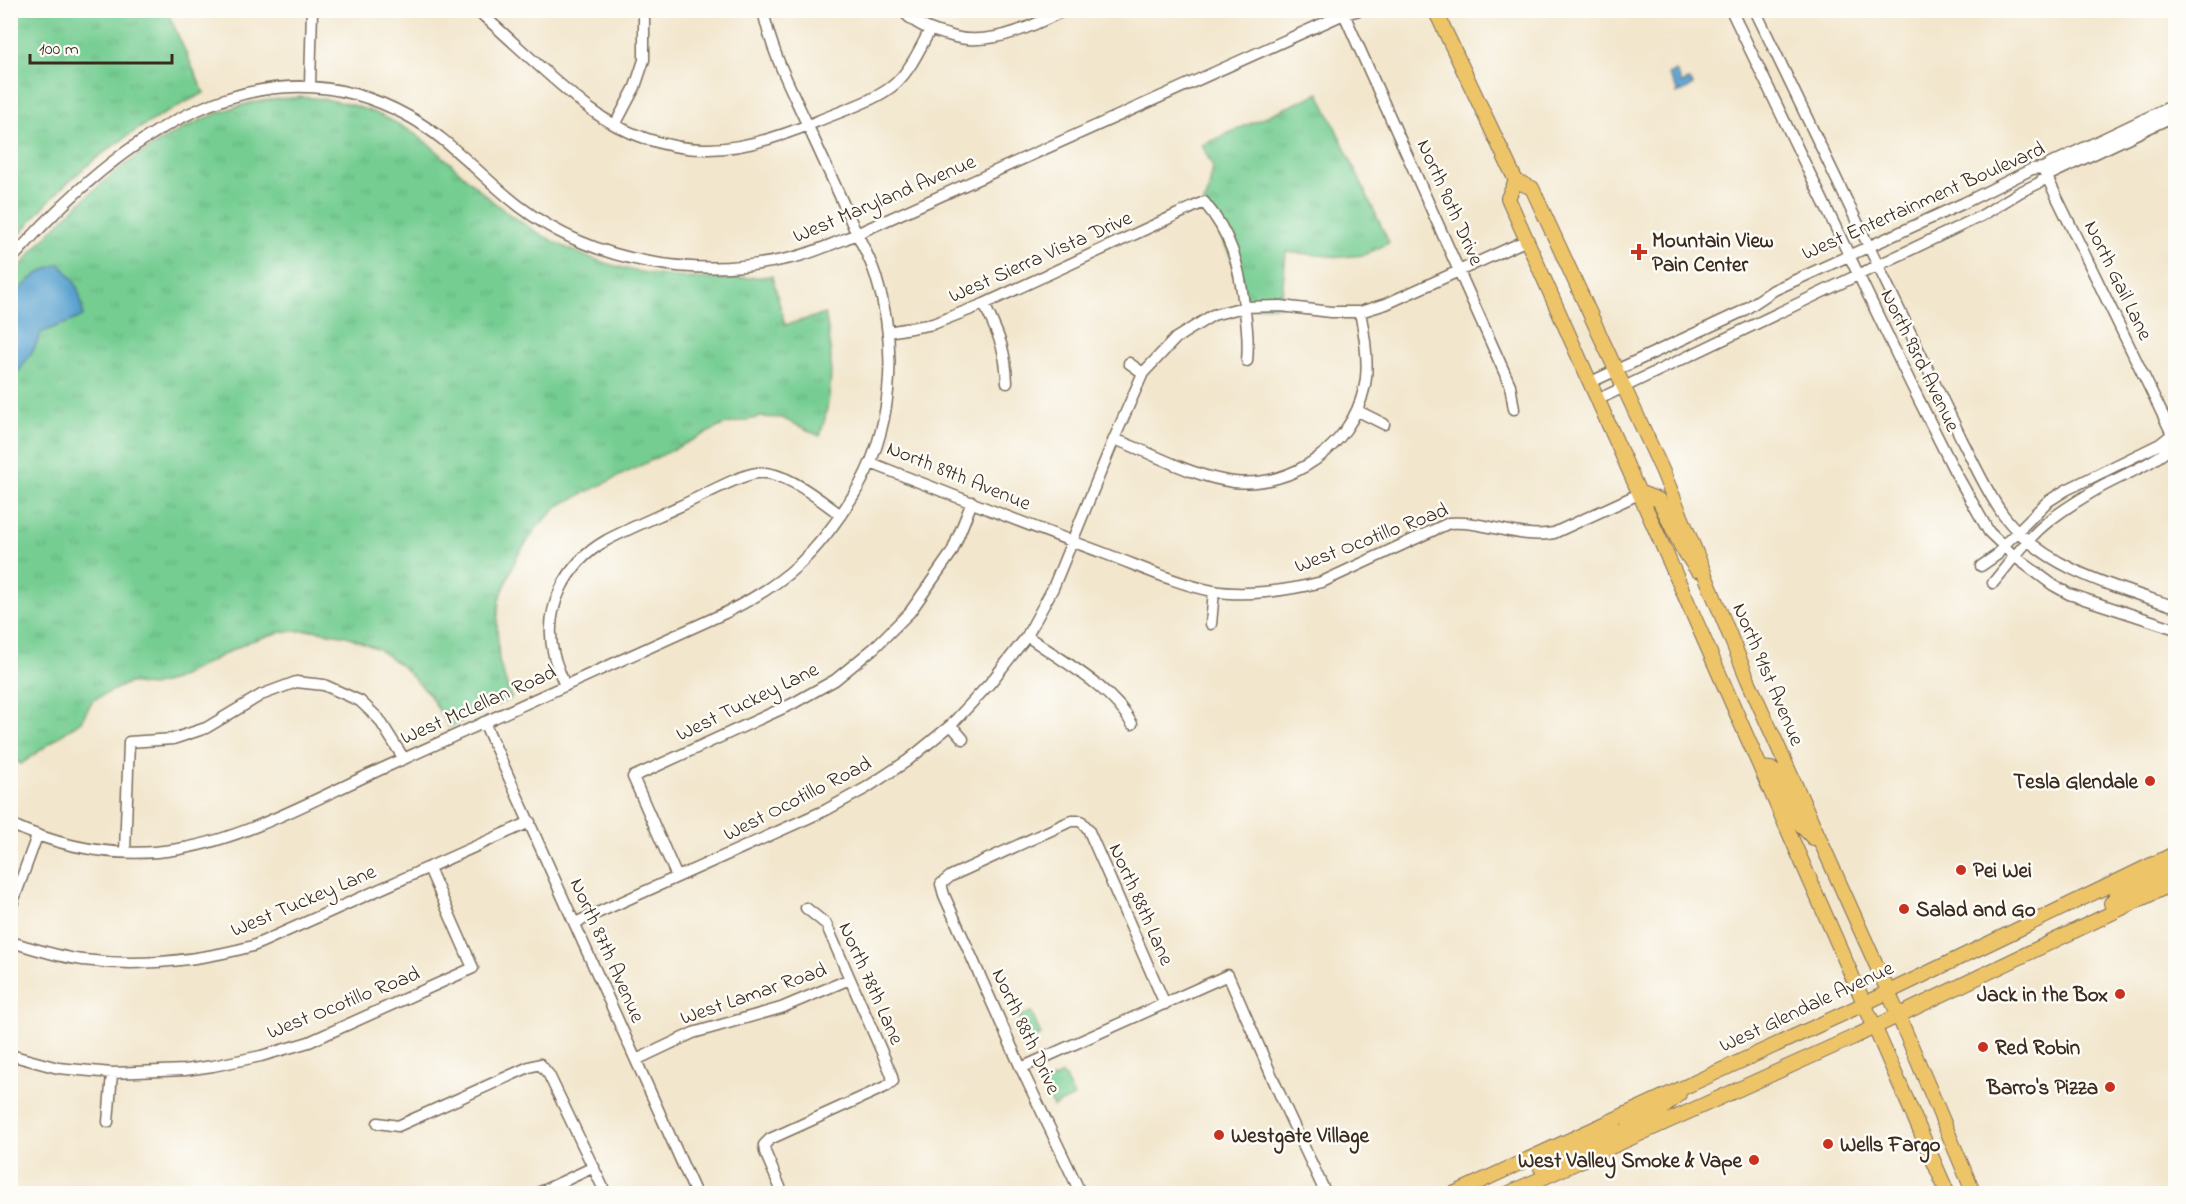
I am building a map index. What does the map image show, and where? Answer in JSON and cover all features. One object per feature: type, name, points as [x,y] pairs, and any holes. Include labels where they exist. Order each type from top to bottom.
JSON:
[{"type":"main road","name":"North 91st Avenue","points":[[1435,10],[1516,181],[1532,188],[1663,472],[1746,676],[1888,991],[1974,1194]]},
{"type":"main road","name":"North 91st Avenue","points":[[1516,181],[1508,198],[1641,493],[1873,1028],[1948,1194]]},
{"type":"main road","points":[[1641,493],[1659,500],[1681,546],[1708,583]]},
{"type":"main road","points":[[1762,768],[1775,772],[1802,825],[1823,849]]},
{"type":"main road","name":"West Glendale Avenue","points":[[1453,1194],[1863,1004],[2175,853]]},
{"type":"main road","points":[[2114,911],[2111,903],[2115,898],[2175,868]]},
{"type":"main road","points":[[1507,1194],[1873,1028],[2175,882]]},
{"type":"main road","points":[[1620,1142],[1630,1125],[1662,1109],[1691,1084]]},
{"type":"main road","points":[[1537,1179],[1536,1171],[1540,1168],[1612,1133],[1615,1128],[1613,1120]]},
{"type":"street","points":[[310,86],[312,10]]},
{"type":"street","points":[[477,10],[591,110],[615,125],[639,136],[669,144],[709,149],[759,142],[808,125],[878,95],[896,84],[912,63],[930,30]]},
{"type":"street","points":[[615,125],[634,87],[644,60],[644,10]]},
{"type":"street","name":"North 89th Avenue","points":[[763,10],[779,64],[876,277],[888,332],[888,374],[882,428],[871,463],[1072,543]]},
{"type":"street","points":[[902,10],[907,16],[930,30],[966,39],[994,38],[1024,29],[1065,10]]},
{"type":"street","name":"West Maryland Avenue","points":[[10,261],[50,217],[91,178],[153,134],[199,110],[240,94],[279,86],[310,86],[354,93],[408,116],[433,131],[503,193],[532,215],[573,238],[628,258],[683,267],[743,266],[793,258],[857,234],[1346,12],[1360,10]]},
{"type":"street","name":"North 93rd Avenue","points":[[1731,10],[1967,496],[1989,532],[2014,556],[2052,585],[2070,594],[2175,629]]},
{"type":"street","name":"North 93rd Avenue","points":[[1755,10],[1877,266],[1997,506],[2017,530],[2054,559],[2082,574],[2175,607]]},
{"type":"street","name":"North 90th Drive","points":[[1346,12],[1510,385],[1514,409]]},
{"type":"street","name":"West Entertainment Boulevard","points":[[1599,399],[1981,216],[2039,183],[2045,172],[2175,104]]},
{"type":"street","name":"West Entertainment Boulevard","points":[[1591,382],[1728,318],[1774,290],[1869,248],[2032,169],[2045,172],[2175,115]]},
{"type":"street","name":"North Gail Lane","points":[[2045,172],[2174,438]]},
{"type":"street","name":"West Sierra Vista Drive","points":[[888,332],[933,324],[984,304],[1204,202],[1218,219],[1235,255],[1244,307]]},
{"type":"street","points":[[1072,543],[1143,373],[1176,338],[1213,315],[1244,307],[1281,306],[1331,312],[1360,312],[1386,304],[1527,240]]},
{"type":"street","points":[[984,304],[1002,345],[1006,362],[1006,383]]},
{"type":"street","points":[[1244,307],[1249,341],[1247,361]]},
{"type":"street","points":[[1114,439],[1212,477],[1236,482],[1274,479],[1294,473],[1313,462],[1342,436],[1358,411],[1365,387],[1366,361],[1360,312]]},
{"type":"street","points":[[1129,363],[1143,373]]},
{"type":"street","points":[[1358,411],[1384,424]]},
{"type":"street","points":[[1980,566],[1997,555],[2017,530],[2055,496],[2174,438]]},
{"type":"street","points":[[1993,584],[2014,556],[2042,526],[2067,507],[2112,480],[2165,454],[2174,438]]},
{"type":"street","name":"West McLellan Road","points":[[10,824],[37,836],[64,844],[125,852],[177,849],[222,839],[565,686],[725,613],[770,589],[800,565],[841,515],[871,463]]},
{"type":"street","points":[[565,686],[554,655],[553,610],[563,584],[576,565],[606,541],[758,472],[777,475],[804,489],[841,515]]},
{"type":"street","name":"West Ocotillo Road","points":[[575,923],[826,810],[866,788],[907,761],[951,725],[991,682],[1027,636],[1053,588],[1072,543],[1214,591],[1274,591],[1300,588],[1322,582],[1449,523],[1463,522],[1539,536],[1554,532],[1641,493]]},
{"type":"street","name":"West Tuckey Lane","points":[[677,877],[633,777],[792,704],[835,680],[874,648],[910,612],[952,552],[972,502]]},
{"type":"street","points":[[1211,624],[1214,591]]},
{"type":"street","points":[[1027,636],[1112,696],[1132,724]]},
{"type":"street","points":[[125,852],[129,742],[173,739],[206,728],[261,695],[296,682],[324,685],[360,700],[379,719],[404,759]]},
{"type":"street","name":"North 87th Avenue","points":[[484,722],[696,1194]]},
{"type":"street","points":[[951,725],[963,739]]},
{"type":"street","name":"North 88th Drive","points":[[1081,1194],[1021,1068],[941,884],[951,876],[1071,821],[1082,821]]},
{"type":"street","name":"North 88th Lane","points":[[1082,821],[1165,1004]]},
{"type":"street","name":"West Tuckey Lane","points":[[10,942],[81,960],[153,963],[211,957],[253,946],[530,822]]},
{"type":"street","points":[[10,909],[37,836]]},
{"type":"street","name":"West Ocotillo Road","points":[[10,1055],[58,1068],[112,1073],[194,1069],[285,1050],[309,1042],[473,968],[429,868]]},
{"type":"street","name":"North 78th Lane","points":[[783,1194],[764,1145],[770,1139],[893,1081],[826,924],[806,908]]},
{"type":"street","points":[[1021,1068],[1228,975],[1326,1194]]},
{"type":"street","name":"West Lamar Road","points":[[636,1060],[693,1033],[781,1008],[850,979]]},
{"type":"street","points":[[378,1123],[398,1126],[540,1064],[549,1075],[606,1194]]},
{"type":"street","points":[[108,1122],[112,1073]]},
{"type":"street","points":[[536,1194],[594,1167]]},
{"type":"green space","points":[[11,10],[167,11],[204,93],[149,122],[98,157],[59,191],[11,245]]},
{"type":"green space","points":[[1319,93],[1389,243],[1364,255],[1341,257],[1286,252],[1281,306],[1244,307],[1240,275],[1204,202],[1208,194],[1213,167],[1202,145]]},
{"type":"green space","points":[[300,97],[351,105],[397,123],[426,142],[509,214],[572,250],[603,262],[634,271],[700,279],[772,276],[785,325],[825,314],[830,344],[831,375],[828,406],[820,436],[782,418],[761,417],[723,425],[560,505],[537,527],[517,556],[499,600],[497,625],[499,661],[511,698],[449,727],[429,694],[404,668],[378,649],[347,636],[313,630],[281,632],[248,642],[174,680],[151,686],[128,683],[93,700],[81,721],[21,764],[10,757],[10,279],[34,250],[87,196],[148,149],[180,130],[214,115],[250,103]]},
{"type":"green space","points":[[1031,1012],[1041,1035],[1030,1040],[1019,1017]]},
{"type":"green space","points":[[1063,1074],[1074,1097],[1053,1107],[1043,1083]]},
{"type":"water","points":[[1676,71],[1682,83],[1689,80],[1693,85],[1677,94],[1668,75]]},
{"type":"water","points":[[59,264],[77,287],[83,316],[41,333],[34,349],[11,383],[11,300],[32,278]]},
{"type":"place","name":"Mountain View Pain Center","points":[[1639,252]]},
{"type":"place","name":"Tesla Glendale","points":[[2150,781]]},
{"type":"place","name":"Pei Wei","points":[[1961,870]]},
{"type":"place","name":"Salad and Go","points":[[1904,909]]},
{"type":"place","name":"Jack in the Box","points":[[2120,994]]},
{"type":"place","name":"Red Robin","points":[[1983,1047]]},
{"type":"place","name":"Barro's Pizza","points":[[2110,1087]]},
{"type":"place","name":"Westgate Village","points":[[1219,1135]]},
{"type":"place","name":"Wells Fargo","points":[[1828,1144]]},
{"type":"place","name":"West Valley Smoke & Vape","points":[[1754,1160]]}]
